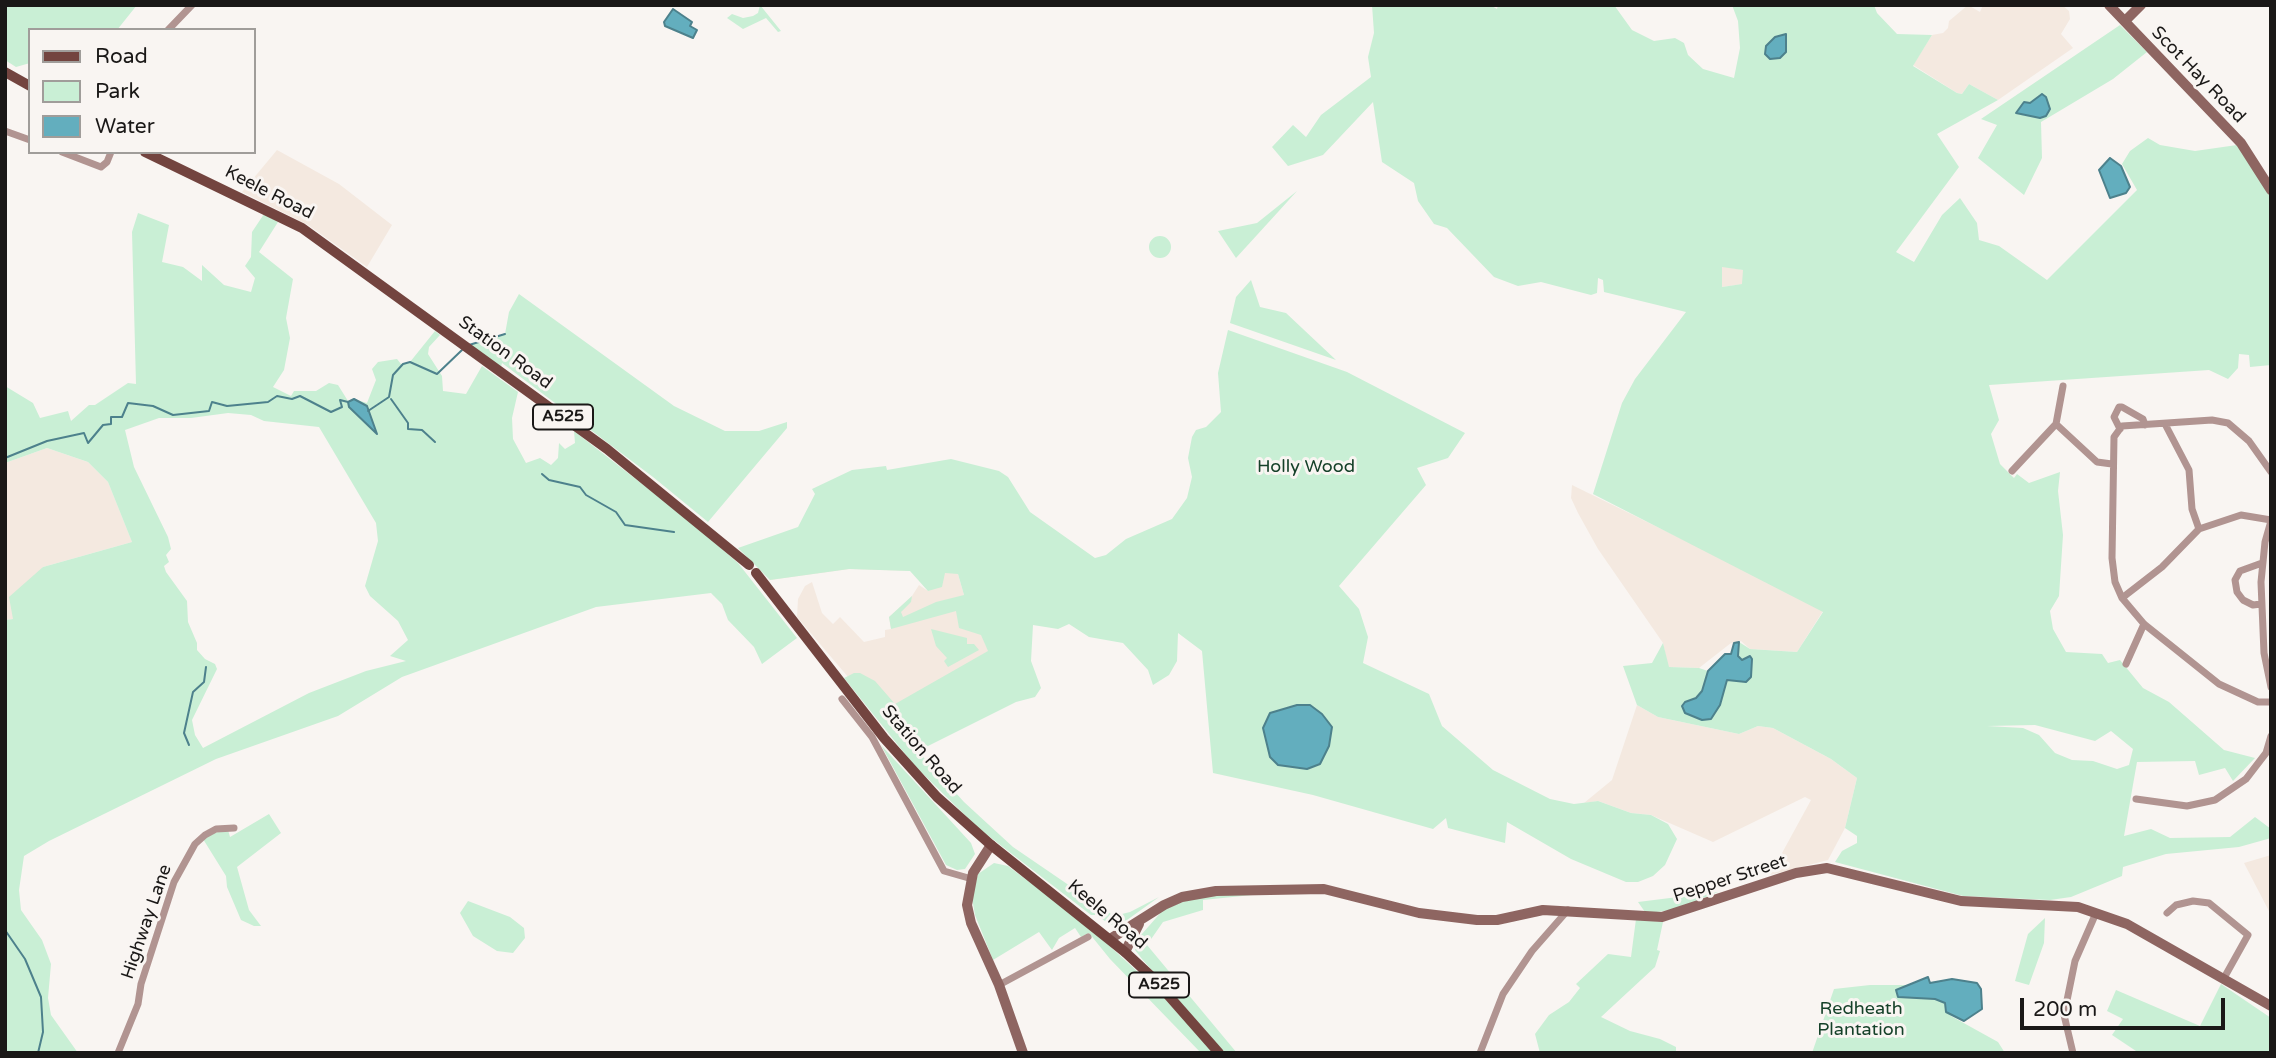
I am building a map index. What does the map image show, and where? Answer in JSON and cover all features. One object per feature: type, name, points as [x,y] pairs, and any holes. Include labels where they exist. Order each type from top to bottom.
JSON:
[{"type":"main road","name":"Scot Hay Road","points":[[2109,5],[2241,143],[2271,190]]},
{"type":"main road","points":[[2124,20],[2141,5]]},
{"type":"main road","points":[[5,72],[28,85]]},
{"type":"main road","name":"Keele Road","points":[[149,154],[302,228],[370,276]]},
{"type":"main road","name":"Station Road","points":[[370,276],[607,449],[752,569],[884,738],[937,797],[991,845]]},
{"type":"main road","points":[[991,845],[972,879],[967,905],[971,923],[999,985],[1023,1053]]},
{"type":"main road","name":"Keele Road","points":[[991,845],[1125,951],[1153,978],[1219,1053]]},
{"type":"main road","name":"Pepper Street","points":[[1110,939],[1182,897],[1216,891],[1276,887],[1324,888],[1419,913],[1468,919],[1497,920],[1543,910],[1662,917],[1796,873],[1827,868],[1961,901],[2065,905],[2095,913],[2127,924],[2271,1006]]},
{"type":"main road","name":"Pepper Street","points":[[1125,951],[1142,921]]},
{"type":"street","points":[[169,28],[192,5]]},
{"type":"street","points":[[5,131],[28,139]]},
{"type":"street","points":[[67,154],[101,167],[110,154]]},
{"type":"street","points":[[2011,471],[2056,424],[2063,386]]},
{"type":"street","points":[[2121,427],[2114,417],[2119,407],[2143,419],[2145,425]]},
{"type":"street","points":[[2121,427],[2212,421],[2228,423],[2249,441],[2271,472]]},
{"type":"street","points":[[2056,424],[2096,462],[2112,464]]},
{"type":"street","points":[[2165,424],[2189,470],[2192,509],[2199,529]]},
{"type":"street","points":[[2121,427],[2114,437],[2112,464],[2112,558],[2115,582],[2122,598],[2144,624],[2219,684],[2258,702],[2271,702]]},
{"type":"street","points":[[2122,598],[2162,567],[2199,529],[2231,516],[2271,520],[2262,563],[2264,653],[2271,687]]},
{"type":"street","points":[[2262,563],[2240,571],[2235,580],[2236,592],[2243,600],[2265,609]]},
{"type":"street","points":[[2126,664],[2144,624]]},
{"type":"street","name":"Station Road","points":[[842,699],[872,737],[944,871],[972,879]]},
{"type":"street","points":[[2136,799],[2187,806],[2215,800],[2240,785],[2268,755],[2271,736]]},
{"type":"street","name":"Highway Lane","points":[[118,1053],[138,1004],[141,984],[174,882],[195,844],[205,835],[216,829],[234,828]]},
{"type":"street","points":[[2166,913],[2184,903],[2209,903],[2248,935],[2224,978]]},
{"type":"street","points":[[1480,1053],[1503,994],[1532,951],[1568,910]]},
{"type":"street","points":[[2073,1053],[2064,1014],[2075,961],[2095,913]]},
{"type":"street","points":[[999,985],[1066,946],[1088,937]]},
{"type":"shaded area","points":[[1968,5],[1980,12],[1983,5],[2062,5],[2069,11],[2070,19],[2061,34],[2073,48],[1998,100],[1969,84],[1962,94],[1957,93],[1913,65],[1932,35],[1943,33],[1948,28],[1949,21]]},
{"type":"shaded area","points":[[277,150],[339,184],[392,225],[367,267],[308,225],[242,192]]},
{"type":"shaded area","points":[[1722,266],[1743,270],[1743,284],[1722,287]]},
{"type":"shaded area","points":[[47,448],[88,462],[108,482],[132,542],[43,567],[13,619],[5,620],[5,463]]},
{"type":"shaded area","points":[[1572,485],[1823,611],[1797,652],[1750,649],[1741,641],[1731,643],[1699,668],[1668,667],[1663,643],[1598,549],[1578,513],[1571,498]]},
{"type":"shaded area","points":[[748,557],[929,557],[1219,641],[958,574],[964,595],[986,629],[985,643],[990,653],[912,752],[797,617],[798,599],[805,586],[812,582],[822,613],[833,624],[840,617],[864,642],[885,637],[885,630],[891,629],[889,617],[912,596],[919,585],[928,591],[911,571],[850,569],[770,580]]},
{"type":"shaded area","points":[[1637,705],[1658,717],[1739,734],[1758,726],[1773,728],[1831,759],[1857,778],[1845,828],[1828,860],[1770,875],[1811,800],[1805,797],[1713,842],[1651,815],[1631,813],[1598,801],[1584,803],[1612,780]]},
{"type":"shaded area","points":[[2271,855],[2271,915],[2244,863]]},
{"type":"green space","points":[[5,5],[137,5],[119,28],[28,28],[28,64],[16,67],[5,60]]},
{"type":"green space","points":[[760,5],[781,31],[778,32],[766,18],[743,29],[727,18],[732,14],[743,18],[753,16],[758,13]]},
{"type":"green space","points":[[1372,5],[1490,5],[1497,9],[1498,5],[1614,5],[1632,30],[1654,41],[1675,38],[1684,43],[1688,55],[1703,69],[1734,78],[1740,48],[1738,21],[1732,5],[1874,5],[1877,13],[1897,34],[1932,35],[1913,66],[1957,93],[1962,94],[1969,84],[1998,100],[1937,134],[1959,167],[1896,252],[1914,262],[1942,215],[1960,198],[1977,223],[1979,240],[1999,246],[2047,280],[2137,190],[2122,164],[2130,151],[2148,138],[2160,145],[2195,151],[2237,145],[2271,198],[2271,365],[2250,367],[2249,355],[2239,354],[2238,368],[2228,379],[2209,370],[1989,385],[1999,420],[1991,434],[2000,464],[2014,478],[2017,474],[2029,483],[2060,472],[2058,491],[2063,535],[2059,596],[2050,611],[2053,629],[2066,652],[2102,654],[2108,663],[2120,660],[2143,688],[2169,702],[2224,750],[2255,758],[2233,781],[2225,768],[2199,775],[2195,761],[2137,762],[2124,836],[2151,829],[2170,838],[2230,837],[2255,817],[2271,829],[2271,838],[2239,847],[2166,854],[2123,867],[2122,876],[2071,897],[2050,900],[1963,896],[1835,862],[1842,851],[1857,843],[1857,836],[1845,828],[1857,778],[1831,759],[1773,728],[1758,726],[1739,734],[1658,717],[1637,705],[1623,666],[1652,663],[1663,643],[1669,667],[1708,671],[1702,691],[1696,699],[1685,702],[1685,713],[1702,720],[1711,719],[1720,705],[1727,680],[1742,660],[1738,656],[1739,642],[1750,649],[1797,652],[1823,612],[1593,494],[1622,403],[1635,379],[1686,312],[1604,292],[1603,280],[1598,278],[1597,293],[1591,295],[1541,282],[1518,286],[1494,277],[1447,228],[1434,224],[1418,201],[1414,183],[1382,162],[1373,102],[1323,155],[1288,166],[1272,147],[1293,125],[1306,137],[1321,115],[1371,77],[1368,57],[1374,33]],"holes":[[[1722,267],[1743,270],[1742,284],[1722,287]],[[2035,725],[2095,741],[2111,731],[2133,749],[2129,765],[2117,769],[2093,761],[2072,760],[2055,753],[2039,735],[2023,728],[1987,726]]]},
{"type":"green space","points":[[2120,25],[2147,52],[2113,79],[2041,122],[2042,158],[2024,195],[1978,158],[1997,125],[1981,119]]},
{"type":"green space","points":[[1297,191],[1236,258],[1218,231],[1257,223]]},
{"type":"green space","points":[[138,213],[169,225],[162,262],[183,267],[202,281],[202,265],[224,285],[251,292],[255,278],[245,266],[251,257],[252,232],[264,214],[278,222],[259,252],[293,279],[286,318],[290,338],[284,370],[273,387],[291,396],[294,391],[316,391],[329,383],[338,385],[348,401],[354,399],[367,403],[376,380],[372,369],[378,362],[397,359],[401,364],[410,362],[435,331],[440,335],[429,347],[428,354],[442,376],[443,391],[466,394],[482,366],[518,392],[512,418],[513,439],[526,463],[540,458],[551,465],[558,458],[559,443],[565,449],[575,443],[574,431],[691,522],[738,563],[797,638],[762,664],[754,647],[728,620],[722,604],[711,593],[596,607],[402,677],[338,716],[216,759],[49,841],[24,856],[19,890],[21,910],[42,940],[51,964],[48,998],[51,1015],[78,1053],[5,1053],[5,620],[13,619],[9,597],[43,567],[132,542],[108,482],[88,462],[47,448],[5,463],[5,386],[33,403],[40,418],[68,411],[71,421],[89,405],[95,405],[128,383],[136,384],[132,232]],"holes":[[[228,413],[251,415],[264,421],[319,427],[376,523],[378,541],[365,586],[370,596],[398,621],[408,640],[390,656],[406,661],[366,671],[309,693],[203,748],[195,735],[192,720],[217,669],[215,664],[205,659],[197,650],[197,643],[188,622],[187,601],[166,572],[164,566],[169,562],[166,555],[171,549],[168,537],[134,467],[125,430],[159,418],[191,418]]]},
{"type":"green space","points":[[1160,236],[1168,239],[1171,247],[1168,255],[1160,258],[1152,255],[1149,247],[1152,239]]},
{"type":"green space","points":[[1251,280],[1260,307],[1286,313],[1336,360],[1230,323],[1236,297]]},
{"type":"green space","points":[[519,294],[674,406],[725,431],[759,431],[787,422],[787,428],[708,522],[502,363],[500,371],[466,346],[505,334],[509,312]]},
{"type":"green space","name":"Holly Wood","points":[[1228,330],[1347,372],[1465,433],[1448,458],[1417,468],[1426,485],[1339,586],[1359,609],[1368,637],[1363,663],[1429,694],[1442,726],[1493,770],[1550,799],[1574,804],[1598,801],[1631,813],[1651,815],[1668,824],[1677,839],[1665,865],[1653,876],[1638,882],[1626,882],[1571,859],[1507,822],[1505,843],[1448,828],[1446,818],[1433,829],[1313,795],[1213,773],[1202,651],[1178,633],[1177,661],[1169,675],[1153,685],[1148,670],[1123,643],[1089,637],[1069,624],[1058,629],[1033,625],[1031,661],[1041,688],[1035,697],[1016,702],[918,751],[964,802],[1013,847],[1114,916],[1130,912],[1159,897],[1127,920],[1111,925],[1096,915],[1091,915],[977,827],[914,765],[844,678],[860,673],[875,681],[895,704],[988,651],[981,635],[959,628],[956,611],[891,629],[889,617],[912,596],[911,602],[901,612],[903,617],[936,602],[964,595],[958,574],[945,573],[942,587],[928,591],[910,571],[849,569],[770,580],[738,548],[798,527],[815,494],[812,489],[852,470],[886,466],[887,470],[951,459],[999,471],[1008,477],[1030,512],[1095,558],[1106,555],[1126,539],[1172,519],[1187,498],[1192,477],[1188,458],[1192,437],[1196,430],[1206,427],[1221,412],[1218,373]]},
{"type":"green space","points":[[931,629],[967,638],[967,644],[974,644],[979,650],[948,667],[944,661],[947,658],[936,646]]},
{"type":"green space","points":[[881,745],[971,843],[975,854],[965,869],[957,870],[946,865]]},
{"type":"green space","points":[[269,814],[281,833],[237,867],[249,910],[261,926],[254,926],[241,920],[227,887],[226,876],[203,839],[209,834],[228,830],[230,837]]},
{"type":"green space","points":[[994,863],[1008,866],[1088,926],[1153,986],[1214,1053],[1201,1053],[1110,959],[1089,933],[1081,937],[1075,928],[1059,938],[1052,950],[1039,932],[993,960],[975,915],[972,898],[978,874]]},
{"type":"green space","points":[[1718,892],[1677,909],[1657,912],[1645,912],[1638,902]]},
{"type":"green space","points":[[1262,894],[1203,900],[1203,910],[1163,922],[1147,945],[1237,1053],[1225,1053],[1142,959],[1135,950],[1134,943],[1163,910],[1197,896]]},
{"type":"green space","points":[[468,901],[510,917],[524,928],[525,938],[513,953],[497,951],[473,936],[460,913]]},
{"type":"green space","points":[[2045,918],[2044,943],[2029,985],[2015,981],[2028,934]]},
{"type":"green space","points":[[1636,919],[1663,922],[1657,950],[1660,951],[1655,967],[1601,1017],[1630,1031],[1660,1039],[1676,1047],[1676,1053],[1540,1053],[1535,1034],[1549,1015],[1569,1002],[1580,988],[1576,984],[1608,954],[1631,957]]},
{"type":"green space","points":[[2221,984],[2271,1018],[2271,1053],[2139,1053],[2112,1035],[2123,1019],[2107,1011],[2116,990],[2200,1026]]},
{"type":"green space","name":"Redheath Plantation","points":[[1907,985],[1897,990],[1945,1002],[1951,1016],[1998,1042],[2005,1053],[1812,1053],[1834,989]]},
{"type":"water","points":[[673,9],[692,22],[690,26],[697,30],[693,38],[665,26],[664,22]]},
{"type":"water","points":[[1786,34],[1786,52],[1780,58],[1770,59],[1765,54],[1766,46],[1775,37]]},
{"type":"water","points":[[2042,94],[2046,97],[2050,109],[2046,116],[2040,118],[2016,113],[2024,102],[2030,103]]},
{"type":"water","points":[[2110,158],[2121,166],[2130,187],[2126,193],[2110,198],[2099,170]]},
{"type":"water","points":[[354,399],[367,406],[377,434],[349,407],[348,402]]},
{"type":"water","points":[[1739,642],[1738,656],[1742,660],[1750,656],[1752,659],[1751,677],[1746,682],[1727,680],[1720,705],[1711,719],[1702,720],[1685,713],[1682,706],[1702,691],[1708,671],[1725,654],[1731,654],[1734,643]]},
{"type":"water","points":[[1297,705],[1310,705],[1322,714],[1332,727],[1329,746],[1320,764],[1307,769],[1278,765],[1270,757],[1263,728],[1270,713]]},
{"type":"water","points":[[1928,977],[1930,983],[1952,979],[1977,983],[1981,989],[1982,1009],[1964,1021],[1946,1012],[1945,1003],[1935,999],[1898,997],[1896,990]]},
{"type":"waterway","points":[[469,345],[505,334]]},
{"type":"waterway","points":[[368,411],[389,397],[393,375],[403,364],[410,362],[437,374],[462,350]]},
{"type":"waterway","points":[[5,458],[47,441],[84,433],[88,443],[103,425],[111,424],[111,417],[122,417],[128,403],[153,406],[173,415],[209,411],[212,402],[227,406],[268,402],[277,396],[292,399],[300,396],[331,412],[342,407],[340,400],[348,402]]},
{"type":"waterway","points":[[391,399],[408,423],[408,429],[422,430],[435,442]]},
{"type":"waterway","points":[[542,474],[549,480],[580,487],[586,495],[616,512],[625,525],[674,532]]},
{"type":"waterway","points":[[189,745],[184,733],[193,692],[204,682],[206,667]]},
{"type":"waterway","points":[[5,930],[25,959],[41,997],[43,1032],[38,1053]]}]
